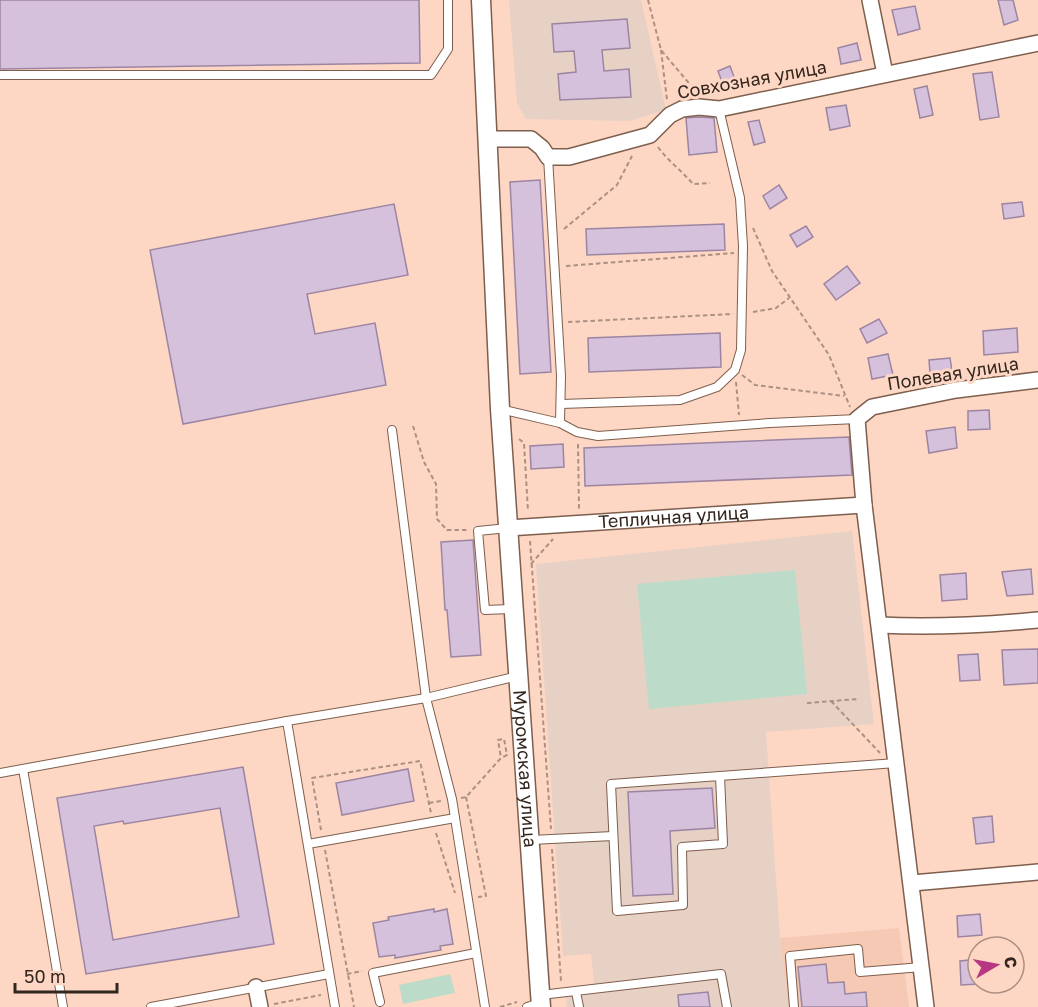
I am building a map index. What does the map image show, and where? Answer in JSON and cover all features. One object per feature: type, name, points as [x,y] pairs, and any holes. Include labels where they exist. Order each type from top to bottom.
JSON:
[{"type":"street","points":[[480,0],[508,528]]},
{"type":"street","points":[[870,0],[885,74]]},
{"type":"street","name":"Совхозная улица","points":[[548,157],[569,157],[646,136],[670,115],[682,109],[719,109],[1038,43]]},
{"type":"street","points":[[488,139],[531,139],[542,148],[548,157]]},
{"type":"street","name":"Полевая улица","points":[[857,419],[872,407],[956,390],[1038,380]]},
{"type":"street","points":[[857,419],[864,505],[880,625],[894,763],[912,883],[926,1007]]},
{"type":"street","name":"Тепличная улица","points":[[508,528],[864,505]]},
{"type":"street","name":"Муромская улица","points":[[508,528],[529,840],[537,1003]]},
{"type":"street","points":[[880,625],[919,627],[987,625],[1038,620]]},
{"type":"street","points":[[912,883],[1038,872]]},
{"type":"street","points":[[256,987],[264,1006]]},
{"type":"lane","points":[[0,75],[431,75],[448,49],[448,0]]},
{"type":"lane","points":[[561,404],[680,399],[717,387],[735,370],[741,350],[743,253],[740,198],[719,109]]},
{"type":"lane","points":[[548,157],[559,322],[560,423]]},
{"type":"lane","points":[[501,409],[560,423],[577,432],[598,436],[857,419]]},
{"type":"lane","points":[[392,430],[426,698],[452,799],[485,1007]]},
{"type":"lane","points":[[508,528],[478,531],[485,610],[513,609]]},
{"type":"lane","points":[[0,773],[426,698],[518,676]]},
{"type":"lane","points":[[287,721],[335,1007]]},
{"type":"lane","points":[[720,776],[723,844],[682,848],[683,905],[617,911],[611,784],[894,763]]},
{"type":"lane","points":[[23,769],[63,1007]]},
{"type":"lane","points":[[308,844],[455,818]]},
{"type":"lane","points":[[529,840],[613,836]]},
{"type":"lane","points":[[794,1007],[790,956],[858,949],[860,972],[922,966]]},
{"type":"lane","points":[[380,1002],[373,973],[476,953]]},
{"type":"lane","points":[[151,1007],[329,974]]},
{"type":"lane","points":[[537,1003],[562,993],[721,974],[727,1007]]},
{"type":"lane","points":[[576,992],[579,1007]]},
{"type":"path","points":[[648,0],[661,50],[664,85],[670,115]]},
{"type":"path","points":[[661,50],[688,82],[719,109]]},
{"type":"path","points":[[553,237],[617,185],[646,136],[665,158],[682,170],[693,184],[710,183]]},
{"type":"path","points":[[740,198],[772,271],[829,355],[844,396],[857,419]]},
{"type":"path","points":[[554,267],[743,253]]},
{"type":"path","points":[[559,322],[742,314],[776,308],[790,298]]},
{"type":"path","points":[[735,370],[755,384],[844,396]]},
{"type":"path","points":[[735,370],[740,425]]},
{"type":"path","points":[[413,426],[424,462],[436,484],[437,519],[447,530],[478,531]]},
{"type":"path","points":[[531,564],[572,524],[577,432]]},
{"type":"path","points":[[516,437],[524,443],[562,993]]},
{"type":"path","points":[[807,703],[858,699]]},
{"type":"path","points":[[831,701],[894,763]]},
{"type":"path","points":[[429,803],[466,797],[501,758],[507,755],[504,739],[498,740],[501,758]]},
{"type":"path","points":[[354,1007],[312,778],[420,760],[433,822],[457,900],[486,896],[466,797]]},
{"type":"path","points":[[264,1006],[333,993]]},
{"type":"shaded area","points":[[509,0],[641,0],[666,110],[629,121],[526,119],[517,103]]},
{"type":"shaded area","points":[[852,531],[874,724],[766,732],[780,938],[788,1007],[567,1007],[565,987],[594,984],[591,954],[563,956],[536,564]]},
{"type":"shaded area","points":[[899,928],[909,1007],[788,1007],[780,938]]},
{"type":"green space","points":[[795,570],[807,694],[649,709],[637,584]]},
{"type":"green space","points":[[450,974],[455,993],[403,1004],[399,985]]},
{"type":"building","points":[[0,0],[419,0],[420,63],[0,69]]},
{"type":"building","points":[[998,0],[1013,0],[1018,20],[1004,25]]},
{"type":"building","points":[[915,6],[920,29],[898,35],[892,10]]},
{"type":"building","points":[[627,19],[630,48],[602,50],[604,71],[629,69],[631,97],[560,100],[558,74],[576,72],[574,51],[554,52],[552,24]]},
{"type":"building","points":[[857,43],[861,60],[841,64],[838,48]]},
{"type":"building","points":[[730,66],[737,85],[725,90],[718,71]]},
{"type":"building","points":[[992,72],[999,117],[980,120],[973,74]]},
{"type":"building","points":[[927,86],[933,115],[920,118],[914,89]]},
{"type":"building","points":[[846,105],[850,126],[830,130],[826,108]]},
{"type":"building","points":[[686,118],[714,118],[717,152],[689,155]]},
{"type":"building","points":[[759,120],[765,142],[754,145],[748,122]]},
{"type":"building","points":[[540,180],[551,372],[520,374],[510,182]]},
{"type":"building","points":[[779,185],[787,198],[770,209],[763,196]]},
{"type":"building","points":[[1022,202],[1024,216],[1004,219],[1002,204]]},
{"type":"building","points":[[394,204],[408,275],[307,294],[315,334],[375,323],[386,385],[183,424],[150,250]]},
{"type":"building","points":[[724,224],[725,250],[587,255],[586,229]]},
{"type":"building","points":[[806,226],[813,237],[797,247],[790,235]]},
{"type":"building","points":[[847,266],[860,283],[836,300],[824,284]]},
{"type":"building","points":[[879,319],[887,333],[867,343],[860,329]]},
{"type":"building","points":[[1017,328],[1018,352],[984,355],[983,331]]},
{"type":"building","points":[[720,333],[721,367],[589,372],[588,338]]},
{"type":"building","points":[[888,354],[893,375],[872,379],[868,358]]},
{"type":"building","points":[[950,358],[952,371],[930,373],[929,360]]},
{"type":"building","points":[[989,410],[990,429],[968,430],[968,411]]},
{"type":"building","points":[[955,427],[957,448],[929,453],[926,431]]},
{"type":"building","points":[[849,437],[852,475],[585,486],[584,448]]},
{"type":"building","points":[[563,444],[564,467],[531,469],[530,446]]},
{"type":"building","points":[[473,540],[481,655],[451,657],[447,610],[445,610],[441,542]]},
{"type":"building","points":[[1031,569],[1033,594],[1007,596],[1002,572]]},
{"type":"building","points":[[966,573],[967,599],[942,601],[940,575]]},
{"type":"building","points":[[1038,649],[1038,683],[1004,685],[1002,650]]},
{"type":"building","points":[[978,654],[980,680],[960,681],[958,655]]},
{"type":"building","points":[[243,767],[274,944],[86,974],[57,798]],"holes":[[[220,808],[239,917],[113,940],[94,826],[123,821],[124,824]]]},
{"type":"building","points":[[408,769],[414,801],[342,815],[336,783]]},
{"type":"building","points":[[712,788],[715,828],[670,831],[673,894],[633,896],[628,792]]},
{"type":"building","points":[[992,816],[994,842],[976,844],[973,818]]},
{"type":"building","points":[[434,909],[434,912],[447,909],[453,944],[440,946],[441,950],[395,958],[395,955],[379,957],[373,923],[389,920],[388,917]]},
{"type":"building","points":[[980,914],[982,935],[958,937],[957,916]]},
{"type":"building","points":[[966,960],[966,985],[961,985],[960,961]]},
{"type":"building","points":[[826,964],[828,983],[844,982],[845,994],[866,992],[867,1007],[802,1007],[798,967]]},
{"type":"building","points":[[708,992],[710,1007],[679,1007],[678,995]]}]
